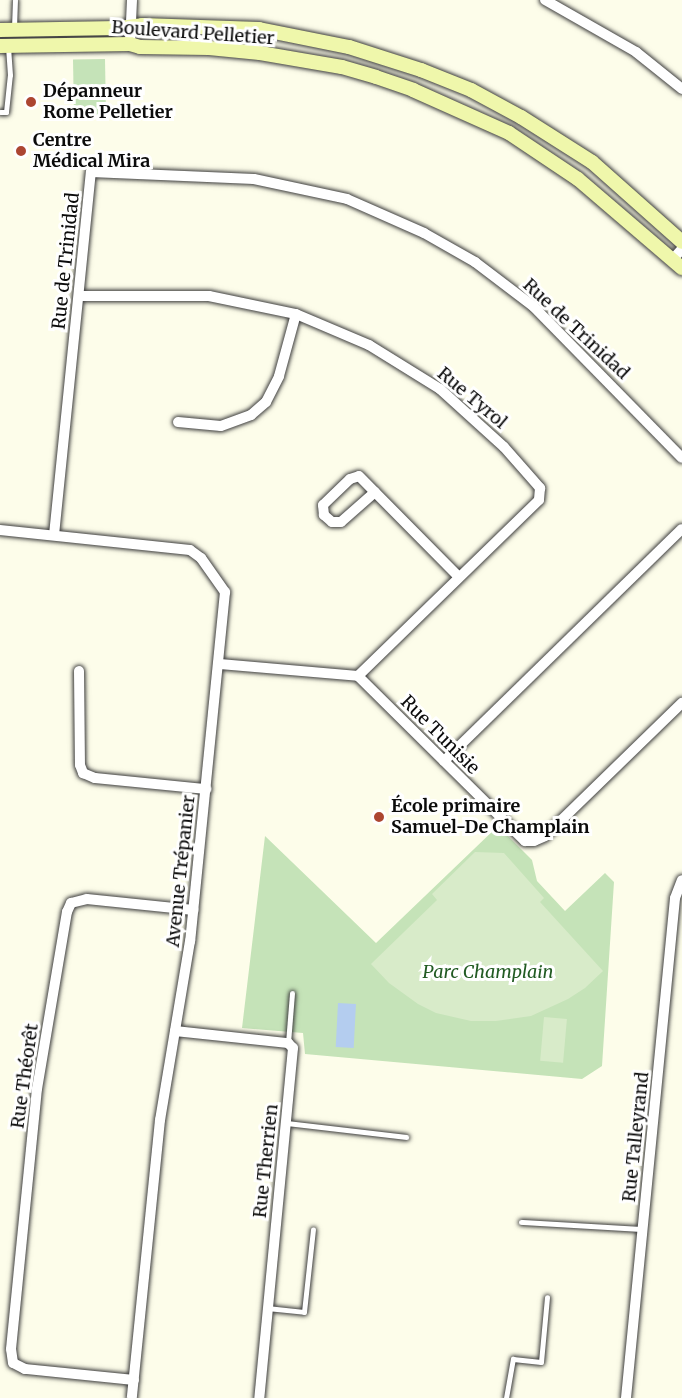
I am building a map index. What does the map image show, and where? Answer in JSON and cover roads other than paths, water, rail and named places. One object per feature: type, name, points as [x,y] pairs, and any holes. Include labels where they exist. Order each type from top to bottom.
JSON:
[{"type":"street","points":[[130,44],[132,0]]},
{"type":"street","points":[[545,0],[636,52],[682,89]]},
{"type":"street","name":"Boulevard Pelletier","points":[[0,30],[130,28],[168,25],[259,29],[349,47],[421,70],[471,90],[592,162],[682,242]]},
{"type":"street","name":"Boulevard Pelletier","points":[[4,46],[130,44],[140,47],[209,48],[260,53],[342,67],[413,90],[509,133],[578,178],[679,259]]},
{"type":"street","name":"Rue de Trinidad","points":[[54,535],[91,172],[254,179],[347,199],[444,244],[474,262],[534,307],[682,458]]},
{"type":"street","name":"Rue Tyrol","points":[[80,296],[209,296],[296,314],[369,345],[440,389],[504,447],[540,488],[539,500],[458,576],[358,676]]},
{"type":"street","points":[[178,422],[221,426],[251,415],[266,402],[279,376],[296,314]]},
{"type":"street","points":[[375,492],[341,522],[332,522],[324,515],[323,505],[350,479],[359,476],[375,492],[458,576]]},
{"type":"street","points":[[444,761],[682,529]]},
{"type":"street","name":"Avenue Trépanier","points":[[0,530],[180,547],[195,552],[225,592],[193,910],[160,1120],[132,1398]]},
{"type":"street","points":[[219,664],[358,676]]},
{"type":"street","points":[[79,671],[80,765],[83,773],[95,778],[206,789]]},
{"type":"street","name":"Rue Tunisie","points":[[358,676],[517,836],[525,841],[534,841],[545,836],[682,703]]},
{"type":"street","name":"Rue Talleyrand","points":[[626,1398],[675,898],[682,880]]},
{"type":"street","name":"Rue Théorêt","points":[[134,1380],[25,1369],[15,1366],[12,1360],[37,1089],[67,912],[71,903],[87,899],[193,910]]},
{"type":"street","points":[[175,1031],[288,1043]]},
{"type":"street","name":"Rue Therrien","points":[[259,1398],[294,1058],[293,1048],[288,1043]]},
{"type":"lane","points":[[14,30],[15,0]]},
{"type":"lane","points":[[0,112],[6,112],[4,46]]},
{"type":"lane","points":[[288,1043],[292,993]]},
{"type":"lane","points":[[287,1123],[406,1137]]},
{"type":"lane","points":[[521,1222],[643,1229]]},
{"type":"lane","points":[[267,1308],[304,1312],[313,1229]]},
{"type":"lane","points":[[506,1398],[513,1359],[541,1362],[547,1297]]},
{"type":"water","points":[[338,1003],[356,1004],[354,1048],[336,1047]]},
{"type":"place","name":"Dépanneur Rome Pelletier","points":[[31,102]]},
{"type":"place","name":"Centre Médical Mira","points":[[21,151]]},
{"type":"place","name":"École primaire Samuel-De Champlain","points":[[379,817]]},
{"type":"park label","name":"Parc Champlain","points":[[488,972]]}]
